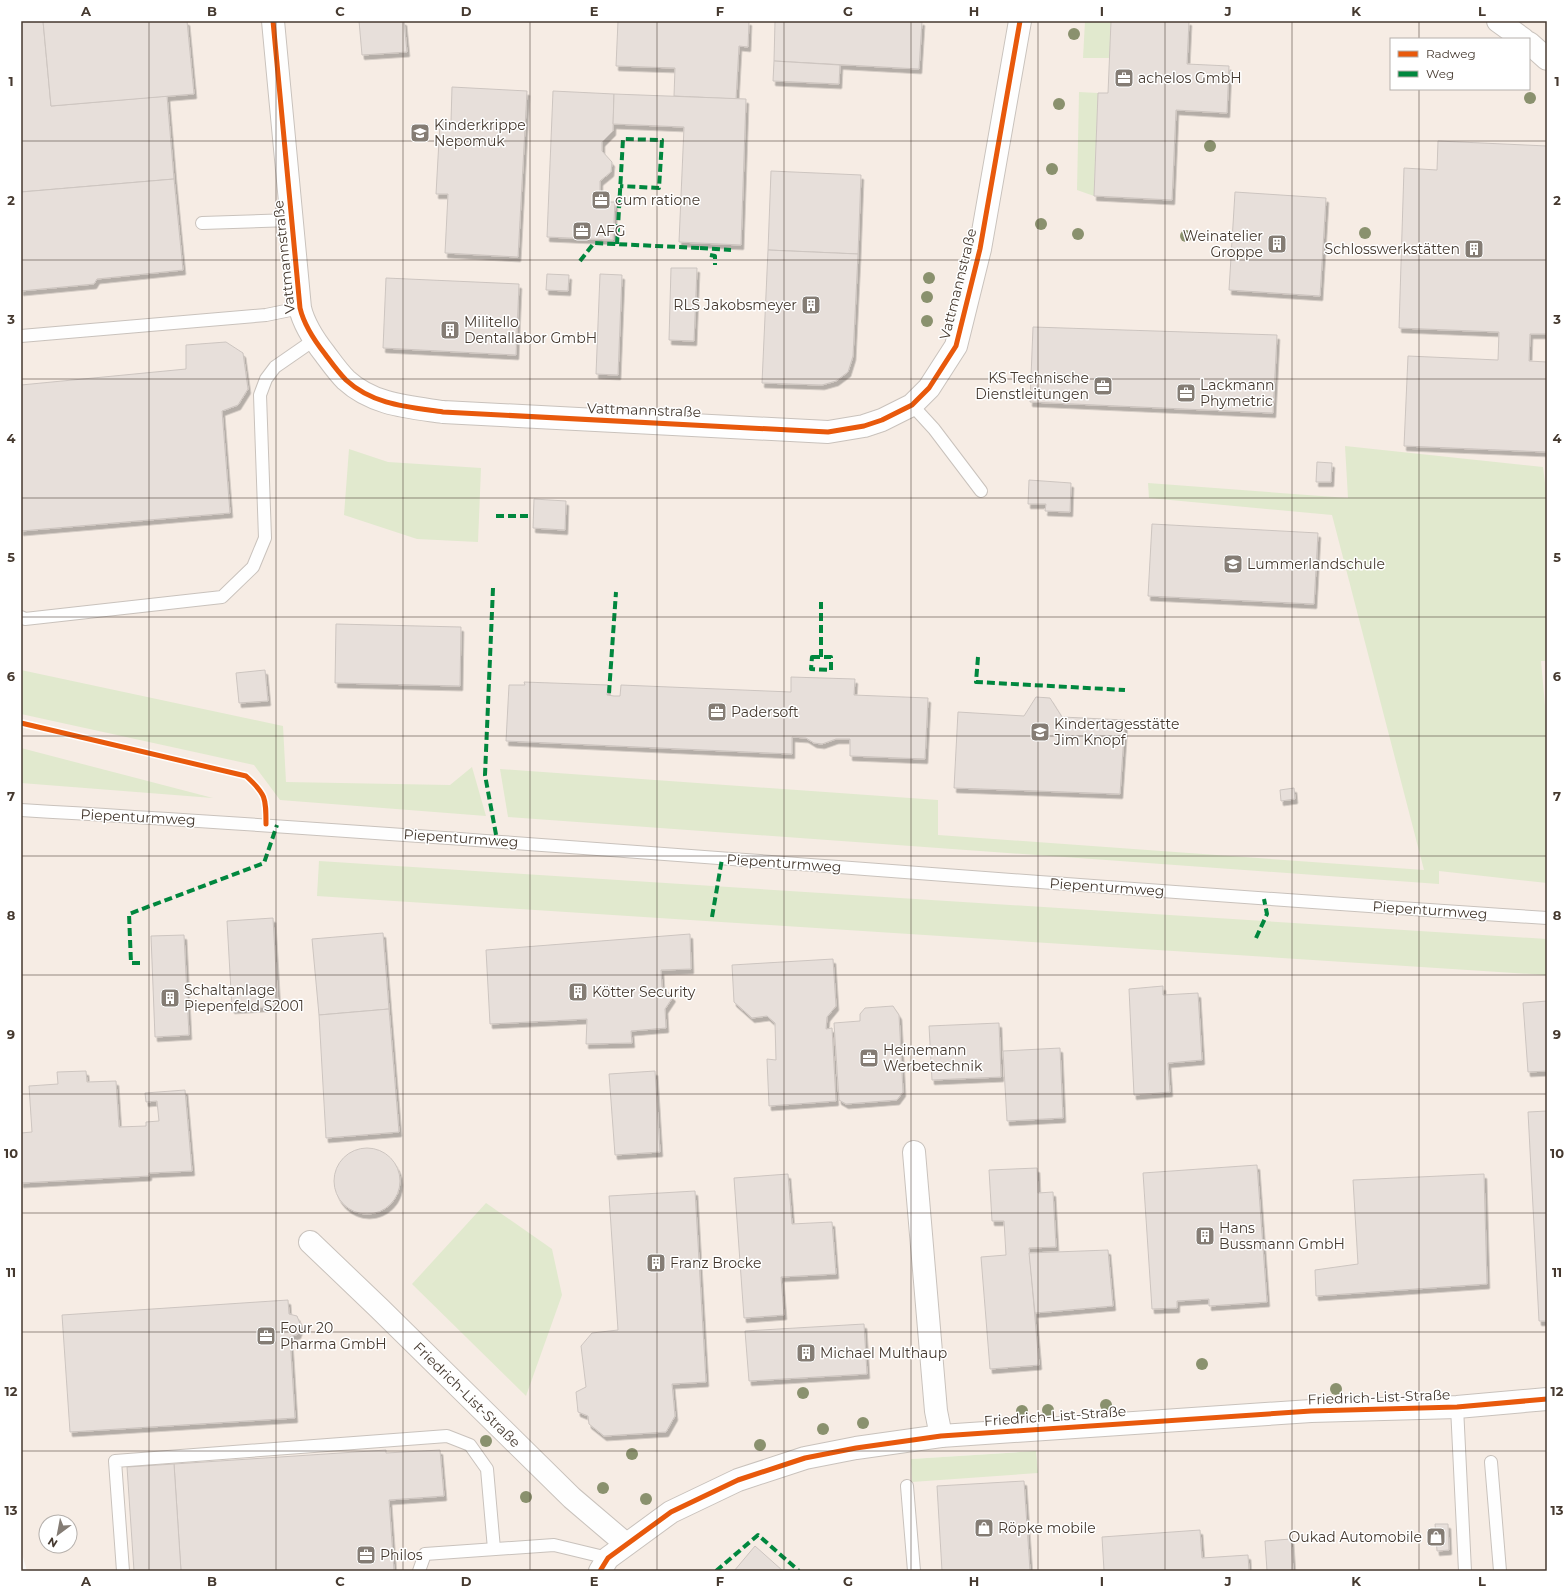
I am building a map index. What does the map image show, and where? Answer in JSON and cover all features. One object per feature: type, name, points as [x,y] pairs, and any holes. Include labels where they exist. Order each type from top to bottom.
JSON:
[{"type":"street","name":"Vattmannstraße","points":[[272,21],[302,318],[314,340],[345,379],[357,389],[386,403],[444,412],[828,432],[864,426],[882,420],[912,405],[929,388],[956,346],[980,249],[1020,21]]},
{"type":"street","points":[[1498,21],[1522,38]]},
{"type":"street","points":[[1530,44],[1547,59]]},
{"type":"street","points":[[914,1152],[936,1411],[941,1436]]},
{"type":"street","name":"Friedrich-List-Straße","points":[[310,1242],[572,1498],[626,1544]]},
{"type":"street","name":"Friedrich-List-Straße","points":[[604,1564],[626,1544],[671,1512],[738,1480],[805,1458],[941,1436],[1311,1411],[1457,1407],[1547,1399]]},
{"type":"lane","points":[[202,224],[291,220]]},
{"type":"lane","points":[[21,336],[266,315],[300,308]]},
{"type":"lane","points":[[21,617],[25,619],[222,597],[253,567],[265,538],[260,395],[266,379],[275,367],[314,340]]},
{"type":"lane","points":[[912,405],[934,430],[981,491]]},
{"type":"lane","name":"Piepenturmweg","points":[[21,810],[497,840],[1264,899],[1547,918]]},
{"type":"lane","points":[[1457,1407],[1465,1571]]},
{"type":"lane","points":[[122,1571],[115,1461],[447,1436],[470,1445],[487,1469],[494,1549]]},
{"type":"lane","points":[[1491,1462],[1500,1571]]},
{"type":"lane","points":[[907,1486],[914,1571]]},
{"type":"lane","points":[[419,1571],[425,1554],[554,1545],[604,1564]]},
{"type":"shaded area","points":[[21,21],[1547,21],[1547,1571],[27,1571],[21,1550]],"holes":[[[1036,1451],[912,1481],[911,1459]]]},
{"type":"green space","points":[[1085,21],[1111,21],[1110,58],[1083,58]]},
{"type":"green space","points":[[1079,92],[1098,93],[1094,196],[1077,190]]},
{"type":"green space","points":[[1345,446],[1543,467],[1547,499],[1547,661],[1541,661],[1547,728],[1547,883],[1439,871],[1439,884],[508,817],[500,769],[938,800],[938,835],[1424,870],[1332,515],[1149,498],[1148,483],[1348,498]]},
{"type":"green space","points":[[349,449],[388,462],[481,468],[478,542],[417,539],[344,515]]},
{"type":"green space","points":[[21,670],[283,726],[286,782],[450,785],[472,767],[486,816],[280,800],[254,765],[21,714]]},
{"type":"green space","points":[[21,748],[213,798],[21,783]]},
{"type":"green space","points":[[319,861],[1547,939],[1547,975],[317,896]]},
{"type":"green space","points":[[486,1203],[552,1249],[562,1295],[526,1396],[412,1284]]},
{"type":"green space","points":[[1036,1451],[1038,1473],[912,1482],[911,1459]]},
{"type":"building","points":[[21,21],[43,21],[51,106],[167,96],[174,179],[21,192]]},
{"type":"building","points":[[43,21],[187,21],[194,94],[51,106]]},
{"type":"building","points":[[359,21],[404,21],[407,52],[362,55]]},
{"type":"building","points":[[618,21],[749,21],[748,47],[739,46],[736,99],[674,96],[675,68],[616,66]]},
{"type":"building","points":[[775,21],[922,21],[919,69],[774,61]]},
{"type":"building","points":[[1111,21],[1189,21],[1187,64],[1229,66],[1227,113],[1176,110],[1172,200],[1094,196],[1098,93],[1108,93]]},
{"type":"building","points":[[774,61],[840,65],[839,84],[773,81]]},
{"type":"building","points":[[452,87],[527,91],[518,257],[445,253],[448,194],[436,194],[440,122],[451,122]]},
{"type":"building","points":[[553,91],[614,94],[613,131],[602,142],[602,151],[612,162],[611,172],[600,181],[600,191],[610,202],[615,202],[613,240],[547,237]]},
{"type":"building","points":[[614,94],[746,99],[741,245],[679,242],[684,127],[613,124]]},
{"type":"building","name":"Schlosswerkstätten","points":[[1438,141],[1547,146],[1547,334],[1530,334],[1529,361],[1547,362],[1547,452],[1404,446],[1408,356],[1498,360],[1499,332],[1399,328],[1404,168],[1437,170]]},
{"type":"building","points":[[771,171],[861,175],[858,254],[768,250]]},
{"type":"building","points":[[174,179],[183,270],[97,279],[94,284],[21,291],[21,192]]},
{"type":"building","name":"Weinatelier Groppe","points":[[1235,192],[1326,198],[1320,296],[1229,290]]},
{"type":"building","name":"RLS Jakobsmeyer","points":[[768,250],[858,254],[853,356],[848,372],[836,381],[822,385],[762,383]]},
{"type":"building","points":[[671,268],[697,268],[694,341],[669,340]]},
{"type":"building","points":[[547,274],[569,275],[568,291],[546,290]]},
{"type":"building","points":[[600,274],[622,275],[618,375],[596,374]]},
{"type":"building","name":"Militello Dentallabor GmbH","points":[[386,278],[519,284],[516,355],[383,348]]},
{"type":"building","points":[[1033,327],[1277,335],[1273,413],[1030,402]]},
{"type":"building","points":[[226,342],[243,353],[248,389],[238,405],[222,411],[230,513],[21,531],[21,385],[186,369],[186,345]]},
{"type":"building","points":[[1317,462],[1332,463],[1331,482],[1316,482]]},
{"type":"building","points":[[1029,480],[1071,483],[1070,512],[1045,511],[1046,504],[1028,504]]},
{"type":"building","points":[[534,499],[566,501],[565,530],[533,528]]},
{"type":"building","name":"Lummerlandschule","points":[[1152,524],[1318,533],[1314,604],[1148,596]]},
{"type":"building","points":[[336,624],[461,627],[460,686],[335,683]]},
{"type":"building","points":[[265,670],[268,701],[239,703],[236,673]]},
{"type":"building","name":"Padersoft","points":[[791,677],[855,679],[854,695],[928,698],[925,759],[850,756],[850,739],[836,739],[822,744],[814,743],[806,738],[792,737],[792,754],[506,741],[509,685],[525,685],[524,682],[608,685],[607,695],[614,696],[620,696],[621,685],[791,692]]},
{"type":"building","points":[[1036,697],[1050,698],[1062,717],[1125,720],[1120,794],[954,788],[958,712],[1024,716]]},
{"type":"building","points":[[1294,788],[1295,799],[1281,801],[1280,790]]},
{"type":"building","points":[[273,918],[278,1006],[232,1009],[227,921]]},
{"type":"building","points":[[383,933],[389,1009],[319,1015],[312,939]]},
{"type":"building","name":"Kötter Security","points":[[690,934],[691,969],[661,970],[662,987],[673,997],[665,1009],[666,1028],[631,1031],[632,1043],[586,1044],[587,1019],[490,1024],[486,950]]},
{"type":"building","name":"Schaltanlage Piepenfeld S2001","points":[[184,935],[189,1035],[155,1037],[151,936]]},
{"type":"building","points":[[833,959],[836,1006],[827,1017],[826,1029],[832,1028],[836,1101],[769,1106],[767,1059],[776,1060],[775,1023],[767,1016],[752,1018],[734,1002],[732,965]]},
{"type":"building","points":[[1163,986],[1163,995],[1198,993],[1202,1060],[1168,1063],[1170,1092],[1134,1095],[1129,989]]},
{"type":"building","points":[[1547,1001],[1547,1071],[1528,1072],[1523,1003]]},
{"type":"building","name":"Heinemann Werbetechnik","points":[[893,1006],[899,1015],[903,1092],[897,1100],[846,1104],[839,1100],[834,1023],[860,1021],[860,1014],[865,1008]]},
{"type":"building","points":[[389,1009],[399,1132],[326,1138],[319,1015]]},
{"type":"building","points":[[999,1023],[1001,1077],[932,1080],[929,1026]]},
{"type":"building","points":[[1060,1048],[1063,1118],[1007,1121],[1003,1051]]},
{"type":"building","points":[[86,1071],[87,1082],[116,1081],[119,1127],[146,1126],[146,1122],[159,1121],[157,1101],[146,1102],[145,1093],[185,1090],[192,1171],[149,1173],[149,1176],[21,1183],[21,1133],[32,1132],[29,1086],[58,1084],[57,1072]]},
{"type":"building","points":[[655,1071],[660,1152],[615,1155],[609,1074]]},
{"type":"building","points":[[1547,1111],[1547,1321],[1539,1321],[1528,1112]]},
{"type":"building","points":[[367,1148],[380,1151],[390,1158],[397,1168],[400,1181],[397,1194],[390,1204],[380,1211],[367,1214],[354,1211],[344,1204],[337,1194],[334,1181],[337,1168],[344,1158],[354,1151]]},
{"type":"building","name":"Hans Bussmann GmbH","points":[[1257,1165],[1267,1302],[1209,1306],[1209,1299],[1177,1301],[1177,1308],[1152,1309],[1143,1173]]},
{"type":"building","points":[[1037,1168],[1038,1193],[1053,1192],[1056,1247],[1029,1248],[1039,1365],[990,1369],[981,1257],[1006,1255],[1004,1221],[992,1221],[989,1170]]},
{"type":"building","points":[[788,1174],[792,1224],[832,1222],[836,1274],[781,1277],[784,1315],[744,1318],[734,1178]]},
{"type":"building","points":[[1484,1174],[1487,1284],[1316,1296],[1315,1270],[1358,1264],[1353,1180]]},
{"type":"building","name":"Franz Brocke","points":[[695,1191],[706,1382],[672,1384],[675,1416],[666,1432],[604,1436],[589,1424],[588,1416],[578,1412],[576,1392],[586,1387],[581,1346],[592,1333],[618,1330],[609,1196]]},
{"type":"building","points":[[1108,1250],[1113,1306],[1035,1313],[1029,1253]]},
{"type":"building","points":[[288,1300],[289,1314],[297,1316],[301,1326],[298,1334],[290,1337],[295,1418],[70,1432],[62,1315]]},
{"type":"building","name":"Michael Multhaup","points":[[864,1324],[867,1374],[749,1381],[745,1331]]},
{"type":"building","points":[[386,1450],[386,1453],[440,1450],[444,1496],[389,1500],[394,1571],[181,1571],[174,1464]]},
{"type":"building","points":[[174,1464],[181,1571],[134,1571],[127,1467]]},
{"type":"building","name":"Röpke mobile","points":[[1024,1481],[1030,1571],[942,1571],[937,1486]]},
{"type":"building","points":[[1435,1524],[1448,1524],[1449,1550],[1437,1551]]},
{"type":"building","points":[[1200,1530],[1202,1558],[1248,1555],[1249,1571],[1104,1571],[1102,1537]]},
{"type":"building","points":[[1291,1539],[1293,1571],[1267,1571],[1265,1541]]},
{"type":"building","points":[[755,1546],[783,1571],[734,1571]]},
{"type":"marked path","points":[[617,244],[623,139],[662,140],[659,188],[620,186]]},
{"type":"marked path","points":[[580,261],[594,243],[699,248]]},
{"type":"marked path","points":[[700,248],[731,250]]},
{"type":"marked path","points":[[710,255],[715,256],[715,265]]},
{"type":"marked path","points":[[496,516],[529,516]]},
{"type":"marked path","points":[[493,588],[485,775],[497,840]]},
{"type":"marked path","points":[[609,693],[616,592]]},
{"type":"marked path","points":[[821,602],[821,657]]},
{"type":"marked path","points":[[812,657],[831,657],[831,670],[811,669],[812,657]]},
{"type":"marked path","points":[[978,657],[976,682],[1125,690]]},
{"type":"marked path","points":[[140,963],[131,963],[129,914],[264,863],[277,825]]},
{"type":"marked path","points":[[712,917],[722,859]]},
{"type":"marked path","points":[[1256,938],[1267,914],[1264,899]]},
{"type":"marked path","points":[[716,1571],[758,1535],[799,1571]]},
{"type":"cycle path","points":[[273,21],[300,308],[307,326],[317,343],[346,380],[368,395],[392,404],[443,412],[828,432],[864,426],[882,420],[912,405],[929,388],[956,346],[980,249],[1020,21]]},
{"type":"cycle path","points":[[21,723],[246,776],[258,787],[264,797],[266,824]]},
{"type":"cycle path","points":[[600,1571],[608,1558],[671,1512],[738,1480],[805,1458],[856,1448],[941,1436],[1311,1411],[1457,1407],[1547,1399]]},
{"type":"place","name":"achelos GmbH","points":[[1124,78]]},
{"type":"place","name":"Kinderkrippe Nepomuk","points":[[420,133]]},
{"type":"place","name":"cum ratione","points":[[601,200]]},
{"type":"place","name":"AFG","points":[[582,231]]},
{"type":"place","name":"Weinatelier Groppe","points":[[1277,244]]},
{"type":"place","name":"Schlosswerkstätten","points":[[1474,249]]},
{"type":"place","name":"RLS Jakobsmeyer","points":[[811,305]]},
{"type":"place","name":"Militello Dentallabor GmbH","points":[[450,330]]},
{"type":"place","name":"KS Technische Dienstleitungen","points":[[1103,386]]},
{"type":"place","name":"Lackmann Phymetric","points":[[1186,393]]},
{"type":"place","name":"Lummerlandschule","points":[[1233,564]]},
{"type":"place","name":"Padersoft","points":[[717,712]]},
{"type":"place","name":"Kindertagesstätte Jim Knopf","points":[[1040,732]]},
{"type":"place","name":"Kötter Security","points":[[578,992]]},
{"type":"place","name":"Schaltanlage Piepenfeld S2001","points":[[170,998]]},
{"type":"place","name":"Heinemann Werbetechnik","points":[[869,1058]]},
{"type":"place","name":"Hans Bussmann GmbH","points":[[1205,1236]]},
{"type":"place","name":"Franz Brocke","points":[[656,1263]]},
{"type":"place","name":"Four 20 Pharma GmbH","points":[[266,1336]]},
{"type":"place","name":"Michael Multhaup","points":[[806,1353]]},
{"type":"place","name":"Röpke mobile","points":[[984,1528]]},
{"type":"place","name":"Oukad Automobile","points":[[1436,1537]]},
{"type":"place","name":"Philos","points":[[366,1555]]}]
